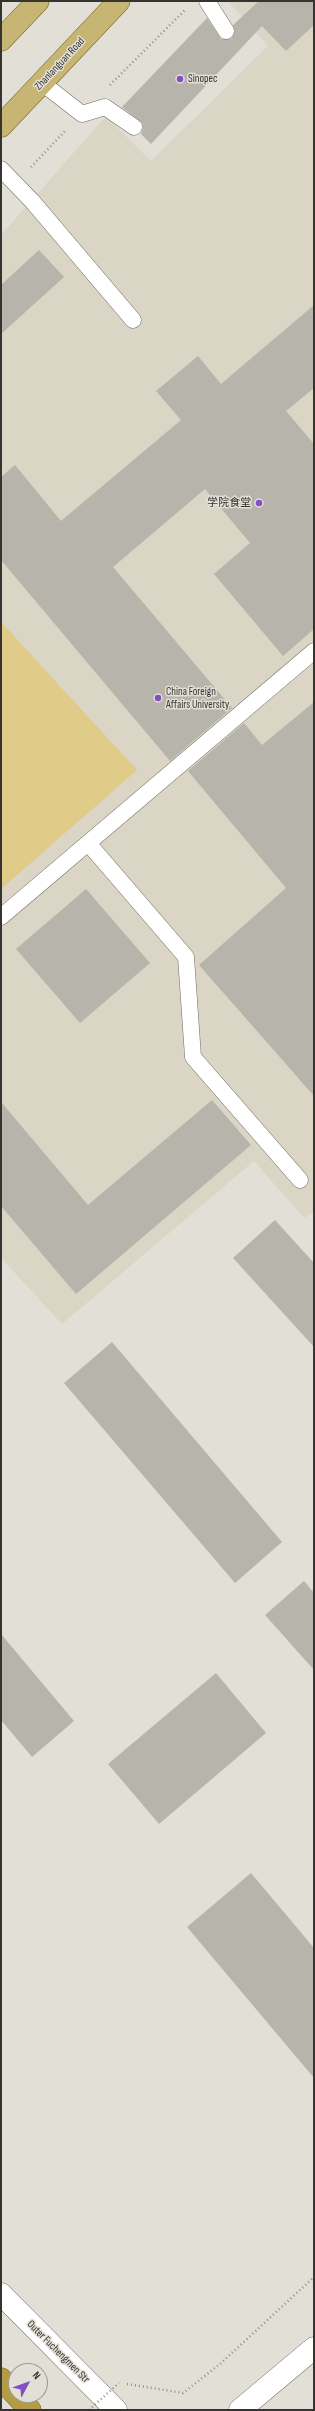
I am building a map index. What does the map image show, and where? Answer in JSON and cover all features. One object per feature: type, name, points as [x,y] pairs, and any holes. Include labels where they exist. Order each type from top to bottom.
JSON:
[{"type":"highway","points":[[1,2379],[8,2386]]},
{"type":"main road","points":[[1,40],[38,1]]},
{"type":"main road","name":"Zhanlanguan Road","points":[[1,126],[119,1]]},
{"type":"street","name":"Outer Fuchengmen Str","points":[[1,2294],[116,2410]]},
{"type":"street","points":[[240,2410],[314,2348]]},
{"type":"lane","points":[[207,1],[226,31]]},
{"type":"lane","points":[[42,83],[82,114],[105,107],[134,127]]},
{"type":"lane","points":[[1,169],[32,201],[133,320]]},
{"type":"lane","points":[[1,917],[314,651]]},
{"type":"lane","points":[[88,843],[186,957],[193,1057],[300,1180]]},
{"type":"path","points":[[114,2378],[119,2383],[183,2393],[220,2364],[314,2277]]},
{"type":"path","points":[[89,2410],[119,2383]]},
{"type":"shaded area","name":"China Foreign Affairs University","points":[[228,1],[314,1],[314,1211],[304,1218],[254,1161],[62,1324],[1,1258],[1,235],[106,116],[151,161],[268,46]]},
{"type":"shaded area","points":[[1,622],[137,770],[1,889]]},
{"type":"building","name":"Sinopec","points":[[259,1],[314,1],[314,25],[286,51],[262,26],[151,144],[141,134],[143,128],[142,123],[122,107],[207,18],[221,39],[231,39],[235,31],[233,25]]},
{"type":"building","points":[[39,250],[64,277],[1,334],[1,285]]},
{"type":"building","points":[[314,305],[314,388],[286,411],[314,444],[314,629],[283,656],[214,574],[250,543],[205,489],[113,567],[232,708],[170,761],[1,560],[1,477],[15,465],[61,521],[181,420],[156,391],[198,356],[221,384]]},
{"type":"building","points":[[314,702],[314,1096],[199,965],[286,888],[188,771],[244,723],[262,745]]},
{"type":"building","points":[[86,889],[150,963],[80,1023],[16,949]]},
{"type":"building","points":[[212,1100],[251,1145],[76,1294],[1,1206],[1,1102],[88,1205]]},
{"type":"building","points":[[275,1220],[314,1263],[314,1347],[233,1258]]},
{"type":"building","points":[[112,1342],[282,1542],[235,1583],[64,1383]]},
{"type":"building","points":[[304,1581],[314,1593],[314,1670],[265,1615]]},
{"type":"building","points":[[1,1634],[74,1721],[32,1757],[1,1720]]},
{"type":"building","points":[[216,1673],[266,1733],[159,1824],[108,1764]]},
{"type":"building","points":[[251,1873],[314,1948],[314,2078],[187,1927]]},
{"type":"place","name":"Sinopec","points":[[180,79]]},
{"type":"place","name":"学院食堂","points":[[259,503]]},
{"type":"place","name":"China Foreign Affairs University","points":[[158,698]]}]
